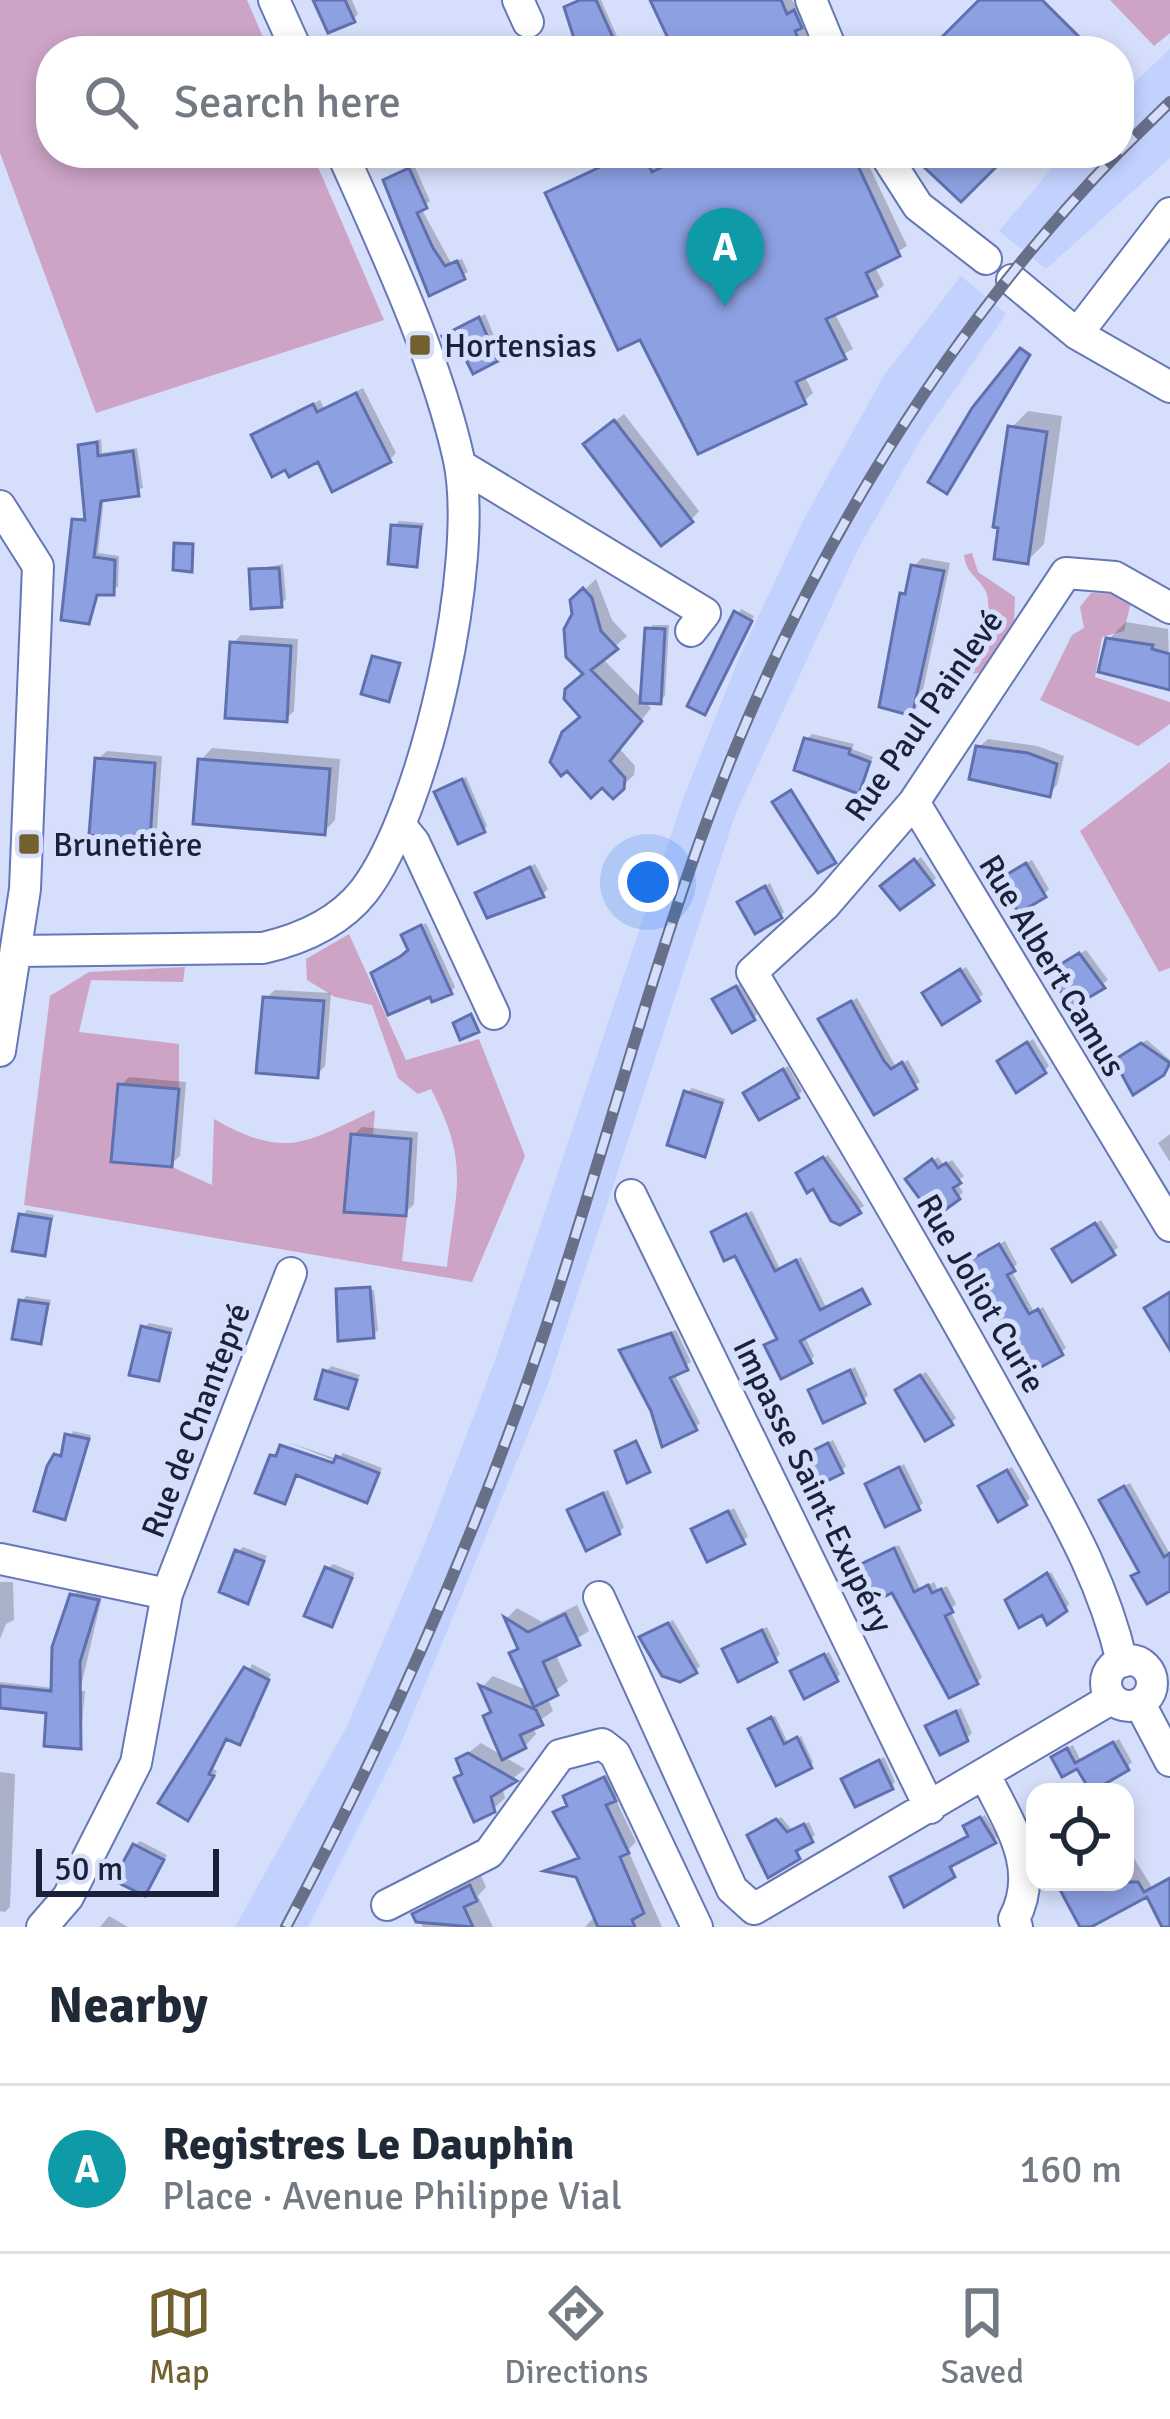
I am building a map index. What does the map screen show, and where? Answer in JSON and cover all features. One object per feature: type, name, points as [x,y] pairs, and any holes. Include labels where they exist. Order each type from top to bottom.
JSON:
[{"type":"street","points":[[274,0],[290,36]]},
{"type":"street","points":[[811,0],[826,36]]},
{"type":"street","points":[[19,951],[263,948],[292,941],[321,928],[362,893],[402,827],[451,636],[461,563],[460,465],[420,345],[348,168]]},
{"type":"street","points":[[894,168],[918,206],[986,259]]},
{"type":"street","points":[[1077,334],[1170,213]]},
{"type":"street","points":[[1012,280],[1077,334],[1170,387]]},
{"type":"street","points":[[460,465],[705,613],[691,631]]},
{"type":"street","points":[[0,1052],[4,999],[19,951],[46,561],[5,520]]},
{"type":"street","name":"Rue Paul Painlevé","points":[[752,972],[825,905],[914,802],[1066,573],[1114,577],[1170,608]]},
{"type":"street","name":"Rue Albert Camus","points":[[914,802],[1170,1226]]},
{"type":"street","points":[[402,827],[414,842],[494,1014]]},
{"type":"street","name":"Rue Joliot Curie","points":[[752,972],[986,1366],[1147,1666]]},
{"type":"street","name":"Impasse Saint-Exupéry","points":[[632,1195],[930,1808]]},
{"type":"street","name":"Rue de Chantepré","points":[[42,1927],[68,1897],[136,1762],[167,1594],[291,1273]]},
{"type":"street","points":[[0,1559],[167,1594]]},
{"type":"street","points":[[599,1597],[743,1904],[754,1910],[1056,1733],[1126,1701],[1151,1688],[1147,1666],[1107,1676],[1126,1701],[1170,1761]]},
{"type":"street","points":[[387,1905],[489,1853],[560,1755],[602,1744],[615,1754],[697,1927]]},
{"type":"street","points":[[986,1777],[1025,1859],[1017,1927]]},
{"type":"shaded area","points":[[0,0],[247,0],[263,36],[36,36],[36,168],[318,168],[384,320],[96,413],[0,153]]},
{"type":"shaded area","points":[[1110,0],[1170,0],[1170,33],[1154,46]]},
{"type":"shaded area","points":[[1170,49],[1170,158],[1046,269],[999,231],[1052,168],[1134,168],[1134,83]]},
{"type":"shaded area","points":[[961,276],[1006,314],[921,439],[858,549],[735,815],[546,1390],[401,1743],[308,1927],[235,1927],[347,1726],[427,1538],[494,1363],[684,796],[739,658],[805,517],[885,374]]},
{"type":"shaded area","points":[[972,553],[978,572],[1015,597],[1014,621],[983,672],[972,674],[988,606],[984,588],[965,561],[964,555]]},
{"type":"shaded area","points":[[1091,593],[1133,594],[1124,631],[1102,637],[1095,677],[1170,702],[1170,724],[1138,746],[1040,700],[1072,635],[1084,628],[1080,607]]},
{"type":"shaded area","points":[[1170,762],[1170,968],[1159,972],[1080,831]]},
{"type":"shaded area","points":[[349,934],[406,1060],[479,1039],[525,1156],[472,1282],[24,1205],[50,996],[89,972],[185,967],[183,982],[91,980],[79,1032],[179,1044],[179,1089],[118,1085],[112,1162],[172,1167],[212,1185],[214,1119],[278,1143],[312,1138],[375,1110],[373,1136],[351,1135],[344,1211],[407,1216],[402,1261],[447,1267],[456,1157],[431,1089],[418,1094],[398,1078],[372,1005],[335,997],[307,980],[306,959]]},
{"type":"building","points":[[313,0],[345,0],[355,22],[328,33]]},
{"type":"building","points":[[596,0],[612,36],[573,36],[564,7]]},
{"type":"building","points":[[650,0],[781,0],[787,14],[794,10],[802,28],[795,31],[797,36],[667,36]]},
{"type":"building","points":[[979,0],[1042,0],[1078,36],[943,36]]},
{"type":"building","points":[[409,168],[427,208],[417,213],[433,248],[445,266],[457,261],[465,279],[429,296],[383,180]]},
{"type":"building","points":[[598,168],[650,168],[652,172],[660,168],[859,168],[900,256],[866,273],[877,296],[826,319],[846,359],[796,382],[806,404],[698,454],[640,340],[618,350],[545,193]]},
{"type":"building","points":[[925,168],[995,168],[961,202]]},
{"type":"building","points":[[479,317],[498,361],[473,374],[461,350],[451,355],[442,336]]},
{"type":"building","points":[[1020,348],[1030,355],[947,494],[928,482],[972,408]]},
{"type":"building","points":[[356,393],[391,462],[332,492],[318,462],[289,477],[285,470],[272,477],[251,435],[313,404],[317,412]]},
{"type":"building","points":[[614,420],[693,522],[661,546],[583,444]]},
{"type":"building","points":[[1008,426],[1047,432],[1028,564],[994,559],[998,528],[993,527]]},
{"type":"building","points":[[97,442],[98,456],[133,451],[139,496],[101,501],[94,557],[115,560],[114,595],[97,595],[89,624],[61,620],[72,519],[85,520],[78,445]]},
{"type":"building","points":[[391,525],[421,527],[417,567],[388,564]]},
{"type":"building","points":[[174,543],[193,544],[192,572],[173,570]]},
{"type":"building","points":[[911,565],[944,571],[912,716],[879,707],[900,593],[905,594]]},
{"type":"building","points":[[279,568],[282,607],[251,609],[249,569]]},
{"type":"building","points":[[583,588],[592,598],[601,631],[618,649],[591,670],[642,721],[610,761],[625,778],[624,789],[613,799],[602,788],[591,798],[567,771],[561,776],[550,762],[562,732],[580,717],[564,699],[565,689],[583,674],[566,657],[564,629],[572,614],[570,600]]},
{"type":"building","points":[[734,611],[752,621],[705,715],[687,706]]},
{"type":"building","points":[[645,628],[665,629],[661,704],[640,703]]},
{"type":"building","points":[[1106,638],[1153,645],[1152,649],[1170,654],[1170,690],[1098,672]]},
{"type":"building","points":[[230,642],[291,646],[287,722],[225,718]]},
{"type":"building","points":[[372,656],[400,663],[389,702],[361,694]]},
{"type":"building","points":[[804,738],[850,749],[849,754],[870,762],[859,794],[794,770]]},
{"type":"building","points":[[976,746],[1028,753],[1057,764],[1050,797],[969,779]]},
{"type":"building","points":[[95,758],[155,763],[150,840],[89,835]]},
{"type":"building","points":[[198,759],[330,769],[325,835],[193,824]]},
{"type":"building","points":[[462,779],[485,832],[458,844],[434,792]]},
{"type":"building","points":[[791,790],[836,863],[818,873],[772,802]]},
{"type":"building","points":[[914,859],[934,885],[900,910],[880,886]]},
{"type":"building","points":[[1026,863],[1046,897],[1019,913],[998,880]]},
{"type":"building","points":[[530,867],[544,897],[487,918],[475,893]]},
{"type":"building","points":[[765,886],[782,918],[755,934],[737,902]]},
{"type":"building","points":[[421,925],[452,994],[432,1002],[430,997],[388,1015],[371,973],[408,950],[401,935]]},
{"type":"building","points":[[1079,953],[1105,988],[1071,1008],[1048,972]]},
{"type":"building","points":[[960,969],[980,1001],[942,1025],[922,993]]},
{"type":"building","points":[[736,986],[755,1020],[732,1033],[712,999]]},
{"type":"building","points":[[263,997],[324,1001],[318,1078],[256,1073]]},
{"type":"building","points":[[851,1001],[884,1061],[891,1069],[902,1062],[917,1089],[874,1115],[818,1019]]},
{"type":"building","points":[[471,1014],[479,1032],[460,1040],[453,1023]]},
{"type":"building","points":[[1027,1042],[1046,1073],[1016,1093],[997,1061]]},
{"type":"building","points":[[1141,1043],[1170,1063],[1164,1075],[1133,1095],[1114,1060]]},
{"type":"building","points":[[783,1069],[799,1098],[759,1120],[743,1093]]},
{"type":"building","points":[[118,1084],[179,1089],[172,1167],[111,1162]]},
{"type":"building","points":[[684,1091],[722,1103],[705,1157],[667,1145]]},
{"type":"building","points":[[351,1134],[411,1139],[406,1216],[344,1212]]},
{"type":"building","points":[[823,1157],[861,1213],[840,1225],[831,1221],[813,1189],[807,1193],[796,1173]]},
{"type":"building","points":[[932,1159],[938,1168],[946,1163],[961,1183],[953,1188],[960,1199],[934,1218],[905,1179]]},
{"type":"building","points":[[19,1214],[51,1219],[45,1256],[12,1251]]},
{"type":"building","points":[[746,1214],[775,1271],[796,1260],[820,1310],[862,1289],[870,1304],[800,1341],[812,1363],[781,1379],[764,1345],[777,1339],[735,1256],[724,1261],[711,1232]]},
{"type":"building","points":[[1095,1223],[1115,1255],[1072,1282],[1052,1249]]},
{"type":"building","points":[[999,1244],[1015,1271],[1007,1275],[1029,1314],[1038,1309],[1063,1355],[1032,1372],[965,1263]]},
{"type":"building","points":[[370,1287],[374,1338],[338,1341],[336,1289]]},
{"type":"building","points":[[1170,1292],[1170,1350],[1144,1308]]},
{"type":"building","points":[[19,1300],[48,1304],[41,1344],[12,1339]]},
{"type":"building","points":[[141,1326],[170,1333],[159,1381],[129,1375]]},
{"type":"building","points":[[671,1333],[688,1370],[670,1378],[697,1430],[662,1447],[651,1411],[619,1350]]},
{"type":"building","points":[[323,1370],[357,1380],[348,1409],[315,1399]]},
{"type":"building","points":[[850,1370],[865,1403],[823,1423],[808,1390]]},
{"type":"building","points":[[920,1375],[953,1425],[925,1441],[895,1390]]},
{"type":"building","points":[[65,1434],[89,1439],[65,1520],[34,1511],[47,1466],[54,1454],[61,1456]]},
{"type":"building","points":[[636,1441],[650,1472],[627,1483],[615,1451]]},
{"type":"building","points":[[828,1443],[843,1473],[809,1490],[794,1460]]},
{"type":"building","points":[[280,1445],[333,1463],[336,1456],[379,1473],[367,1503],[296,1475],[285,1504],[255,1493],[270,1455],[276,1456]]},
{"type":"building","points":[[899,1467],[920,1510],[885,1527],[865,1484]]},
{"type":"building","points":[[1007,1470],[1027,1505],[998,1522],[978,1486]]},
{"type":"building","points":[[1124,1486],[1164,1557],[1170,1553],[1170,1591],[1147,1604],[1131,1576],[1139,1572],[1099,1500]]},
{"type":"building","points":[[603,1493],[620,1534],[586,1551],[567,1510]]},
{"type":"building","points":[[728,1511],[745,1544],[707,1562],[691,1529]]},
{"type":"building","points":[[894,1548],[914,1592],[928,1585],[932,1593],[941,1589],[953,1612],[945,1616],[978,1684],[949,1698],[892,1593],[871,1603],[855,1567]]},
{"type":"building","points":[[235,1550],[264,1561],[248,1604],[219,1592]]},
{"type":"building","points":[[325,1567],[352,1578],[332,1627],[304,1616]]},
{"type":"building","points":[[1047,1573],[1067,1611],[1047,1625],[1042,1615],[1019,1628],[1005,1600]]},
{"type":"building","points":[[70,1594],[99,1600],[80,1662],[81,1749],[44,1746],[46,1713],[0,1708],[0,1686],[51,1691],[52,1647]]},
{"type":"building","points":[[565,1614],[580,1645],[543,1662],[558,1695],[534,1707],[509,1653],[518,1649],[504,1617],[528,1632]]},
{"type":"building","points":[[668,1623],[697,1673],[680,1682],[662,1676],[639,1637]]},
{"type":"building","points":[[762,1630],[777,1662],[738,1682],[722,1649]]},
{"type":"building","points":[[824,1654],[838,1681],[804,1699],[790,1671]]},
{"type":"building","points":[[244,1667],[269,1680],[240,1745],[226,1739],[209,1774],[214,1776],[188,1821],[158,1803]]},
{"type":"building","points":[[479,1685],[536,1710],[543,1725],[520,1735],[526,1748],[502,1760],[483,1716],[491,1712]]},
{"type":"building","points":[[956,1711],[968,1741],[940,1755],[925,1726]]},
{"type":"building","points":[[771,1717],[784,1744],[797,1737],[812,1768],[776,1786],[748,1729]]},
{"type":"building","points":[[1113,1742],[1129,1770],[1107,1783],[1086,1783],[1077,1769],[1062,1777],[1051,1757],[1067,1748],[1075,1763]]},
{"type":"building","points":[[468,1753],[517,1781],[491,1797],[495,1812],[474,1822],[454,1778],[462,1774],[456,1759]]},
{"type":"building","points":[[879,1760],[893,1789],[855,1807],[841,1779]]},
{"type":"building","points":[[604,1777],[616,1801],[606,1805],[629,1853],[620,1857],[644,1913],[632,1920],[635,1927],[598,1927],[576,1877],[544,1871],[579,1858],[553,1812],[567,1806],[563,1796]]},
{"type":"building","points":[[980,1817],[996,1843],[950,1867],[955,1877],[904,1907],[890,1877],[968,1836],[963,1826]]},
{"type":"building","points":[[776,1819],[787,1832],[804,1824],[813,1842],[796,1851],[800,1859],[768,1878],[747,1835]]},
{"type":"building","points":[[133,1844],[164,1860],[145,1896],[113,1880]]},
{"type":"building","points":[[1170,1878],[1170,1927],[1162,1927],[1147,1897],[1091,1927],[1080,1927],[1061,1891],[1134,1891],[1134,1882],[1138,1882],[1144,1892]]},
{"type":"building","points":[[470,1885],[477,1901],[464,1907],[473,1927],[416,1922],[412,1914]]},
{"type":"railway","points":[[1134,137],[1170,102]]},
{"type":"railway","points":[[286,1927],[394,1710],[517,1412],[699,843],[776,656],[872,476],[927,390],[986,307],[1104,168]]},
{"type":"place","name":"Registres Le Dauphin","points":[[725,307]]},
{"type":"place","name":"Hortensias","points":[[420,345]]},
{"type":"place","name":"Brunetière","points":[[29,844]]}]
